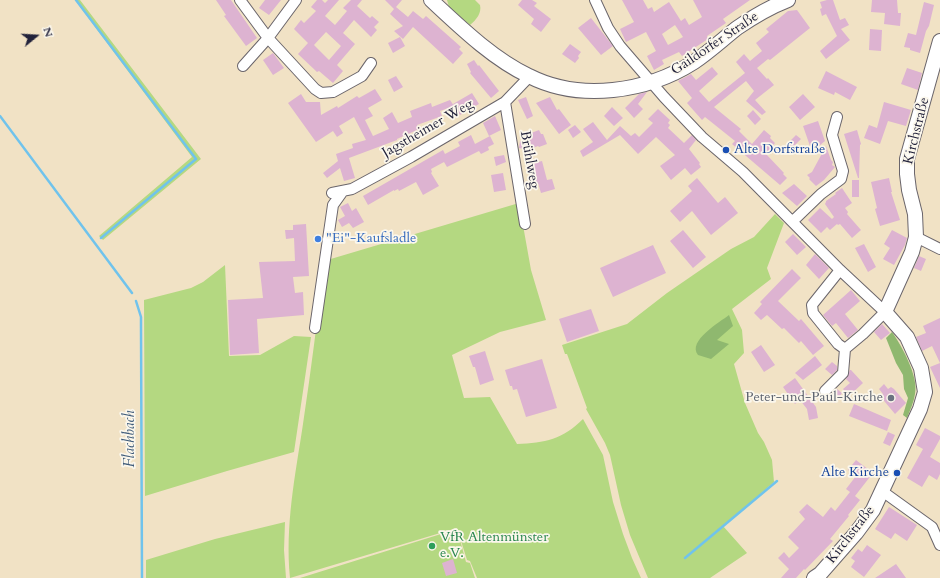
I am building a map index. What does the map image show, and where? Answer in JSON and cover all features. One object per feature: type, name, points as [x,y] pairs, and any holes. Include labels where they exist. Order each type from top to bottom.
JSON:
[{"type":"street","points":[[240,0],[268,38],[315,89],[321,93],[333,92],[362,76],[371,63]]},
{"type":"street","points":[[243,66],[268,38],[296,0]]},
{"type":"street","name":"Gaildorfer Straße","points":[[431,0],[468,33],[504,62],[529,77],[551,85],[590,91],[618,89],[650,82],[672,74],[694,62],[739,27],[771,7],[788,0]]},
{"type":"street","points":[[595,0],[608,28],[616,40],[650,82],[702,137],[743,172],[840,270],[885,312],[863,334],[845,349],[843,373],[825,391]]},
{"type":"street","name":"Kirchstraße","points":[[814,578],[820,574],[856,533],[873,510],[920,408],[925,392],[922,368],[907,337],[885,312],[912,252],[916,237],[915,214],[908,190],[908,159],[940,41]]},
{"type":"street","name":"Jagstheimer Weg","points":[[332,193],[352,189],[505,102],[529,77]]},
{"type":"street","name":"Brühlweg","points":[[505,102],[525,224]]},
{"type":"street","points":[[793,221],[821,194],[838,182],[843,176],[843,171],[832,135],[837,117]]},
{"type":"street","points":[[315,328],[333,205],[343,191]]},
{"type":"street","points":[[916,237],[940,249]]},
{"type":"street","points":[[840,270],[812,304],[813,313],[838,344],[845,349]]},
{"type":"street","points":[[882,492],[936,526],[940,545]]},
{"type":"green space","points":[[75,0],[80,0],[201,159],[103,240],[99,236],[192,157]]},
{"type":"green space","points":[[447,0],[475,0],[480,5],[479,14],[470,25],[449,7]]},
{"type":"green space","points":[[519,203],[531,270],[546,320],[500,332],[452,355],[464,398],[490,397],[517,444],[553,439],[576,426],[583,419],[603,455],[613,502],[623,534],[641,578],[477,578],[470,561],[467,560],[457,528],[290,578],[289,539],[294,482],[312,363],[324,261]]},
{"type":"green space","points":[[775,214],[784,223],[767,268],[771,279],[732,309],[742,330],[744,353],[734,364],[745,403],[772,460],[774,482],[723,526],[747,553],[710,578],[648,578],[630,535],[621,505],[610,455],[586,409],[587,408],[567,354],[565,354],[562,345],[627,324],[667,293],[731,249],[754,237]]},
{"type":"green space","points":[[225,265],[229,356],[260,355],[294,336],[311,337],[294,452],[145,496],[144,300],[191,288],[203,282]]},
{"type":"green space","points":[[729,315],[733,326],[717,340],[729,344],[711,359],[698,355],[696,350],[697,344],[701,338],[712,327]]},
{"type":"green space","points":[[892,332],[909,362],[916,387],[912,406],[907,418],[903,415],[908,398],[904,389],[903,375],[896,363],[886,338]]},
{"type":"green space","points":[[285,522],[284,550],[286,578],[146,578],[146,560],[215,539]]},
{"type":"green space","name":"VfR Altenmünster e.V.","points":[[457,529],[466,562],[470,563],[475,578],[300,578]]},
{"type":"building","points":[[216,0],[231,0],[257,38],[246,46],[224,16],[226,15]]},
{"type":"building","points":[[265,0],[281,0],[269,15],[259,8]]},
{"type":"building","points":[[317,0],[322,0],[325,3],[328,0],[339,0],[325,16],[335,25],[347,11],[343,8],[351,0],[362,0],[357,6],[370,18],[372,16],[379,22],[374,27],[377,30],[371,37],[354,20],[343,33],[355,44],[337,65],[343,71],[333,83],[319,71],[317,72],[298,54],[308,43],[294,29],[301,20],[304,23],[316,11],[311,7]],"holes":[[[326,32],[341,46],[329,60],[314,45]]]},
{"type":"building","points":[[385,0],[402,0],[396,7],[408,17],[413,11],[423,19],[426,16],[461,47],[459,49],[463,53],[453,64],[413,27],[403,39],[394,31],[403,26],[390,14],[394,9]]},
{"type":"building","points":[[522,0],[532,0],[537,3],[534,6],[551,19],[541,32],[531,24],[534,19],[518,5]]},
{"type":"building","points":[[622,0],[643,0],[648,9],[652,7],[654,12],[669,2],[681,21],[685,18],[689,25],[702,17],[693,0],[750,0],[723,19],[726,23],[707,36],[708,39],[682,56],[679,52],[662,60],[664,64],[654,70],[647,56],[656,51],[646,32],[626,42],[620,29],[634,22]],"holes":[[[675,25],[683,37],[668,45],[662,34]]]},
{"type":"building","points":[[833,0],[840,20],[845,18],[849,25],[841,29],[850,40],[826,59],[820,51],[837,36],[826,14],[822,16],[820,9],[822,8],[820,2]]},
{"type":"building","points":[[872,0],[897,0],[898,13],[901,13],[900,26],[884,24],[885,13],[871,12]]},
{"type":"building","points":[[924,2],[934,5],[920,53],[904,47],[908,33],[916,35]]},
{"type":"building","points":[[797,10],[810,28],[770,60],[768,59],[757,68],[774,85],[755,100],[766,112],[762,115],[746,101],[754,91],[746,81],[714,107],[741,129],[739,131],[752,144],[764,130],[771,136],[770,138],[775,143],[766,154],[787,178],[780,185],[732,144],[735,141],[705,117],[702,120],[687,103],[692,98],[678,81],[691,74],[696,80],[712,67],[718,74],[699,91],[709,102],[745,73],[736,62],[744,54],[750,61],[762,51],[756,43],[769,32],[766,29],[788,11]]},
{"type":"building","points":[[591,18],[613,46],[601,55],[578,28]]},
{"type":"building","points":[[870,29],[882,30],[881,51],[869,50]]},
{"type":"building","points":[[400,37],[405,46],[393,53],[388,43]]},
{"type":"building","points":[[570,44],[581,52],[575,63],[562,54]]},
{"type":"building","points":[[273,53],[284,68],[273,75],[263,60]]},
{"type":"building","points":[[474,60],[499,91],[491,98],[470,73],[471,72],[467,64]]},
{"type":"building","points":[[907,68],[922,73],[918,90],[901,84]]},
{"type":"building","points":[[826,71],[857,87],[850,100],[835,92],[834,95],[818,88]]},
{"type":"building","points":[[396,76],[403,87],[394,92],[388,80]]},
{"type":"building","points":[[375,89],[382,100],[368,108],[373,116],[365,120],[373,136],[389,129],[383,118],[392,112],[398,123],[412,117],[410,111],[431,103],[432,107],[450,100],[454,106],[440,111],[442,116],[417,125],[419,129],[397,140],[349,158],[355,178],[344,181],[340,168],[327,178],[323,173],[338,161],[336,154],[353,148],[352,144],[366,140],[354,117],[339,126],[343,133],[337,137],[333,131],[316,142],[288,103],[301,94],[306,102],[320,102],[321,115],[337,106],[338,108],[357,96],[359,98]]},
{"type":"building","points":[[647,92],[638,104],[643,109],[634,118],[625,108],[639,94]]},
{"type":"building","points":[[472,93],[479,104],[460,115],[453,104]]},
{"type":"building","points":[[803,94],[815,107],[800,120],[789,107]]},
{"type":"building","points":[[526,97],[533,116],[527,119],[518,100]]},
{"type":"building","points":[[550,97],[557,110],[559,109],[571,125],[559,134],[536,103]]},
{"type":"building","points":[[884,102],[911,110],[906,126],[888,121],[880,144],[864,138],[869,125],[877,128]]},
{"type":"building","points":[[612,107],[623,118],[614,126],[604,116]]},
{"type":"building","points":[[658,109],[670,120],[668,123],[670,125],[668,128],[684,143],[692,135],[696,140],[689,149],[700,163],[699,164],[701,167],[691,175],[685,168],[671,180],[660,166],[675,155],[656,137],[638,154],[620,135],[583,157],[580,151],[593,142],[583,129],[593,122],[607,140],[620,126],[631,136],[635,133],[639,137],[653,123],[648,119]]},
{"type":"building","points":[[753,110],[761,119],[755,125],[747,116]]},
{"type":"building","points":[[495,116],[501,130],[489,136],[483,123]]},
{"type":"building","points":[[818,121],[825,141],[819,146],[818,144],[810,146],[803,126]]},
{"type":"building","points":[[575,125],[581,132],[573,138],[568,130]]},
{"type":"building","points":[[539,130],[541,134],[543,134],[547,144],[528,150],[519,148],[520,141],[529,142],[526,135]]},
{"type":"building","points":[[857,130],[861,144],[859,178],[844,134]]},
{"type":"building","points":[[471,135],[475,144],[490,136],[494,144],[488,147],[489,150],[481,154],[479,151],[447,167],[444,162],[431,169],[431,173],[439,186],[423,195],[416,182],[399,191],[398,189],[394,190],[368,205],[363,196],[443,150],[445,154],[460,146],[458,142]]},
{"type":"building","points":[[796,135],[801,139],[790,150],[785,146]]},
{"type":"building","points":[[826,146],[833,162],[832,165],[835,167],[824,180],[816,186],[807,175],[812,172]]},
{"type":"building","points":[[504,155],[506,162],[496,166],[494,157]]},
{"type":"building","points":[[542,161],[547,180],[552,179],[555,189],[541,193],[538,183],[532,185],[527,165]]},
{"type":"building","points":[[503,173],[506,190],[494,192],[491,175]]},
{"type":"building","points":[[697,178],[718,203],[725,197],[738,213],[711,235],[692,211],[680,222],[670,211],[692,191],[688,186]]},
{"type":"building","points":[[889,178],[891,192],[900,220],[880,226],[875,209],[877,208],[871,182]]},
{"type":"building","points":[[852,180],[859,180],[859,197],[852,197]]},
{"type":"building","points":[[794,184],[807,196],[797,206],[782,193]]},
{"type":"building","points":[[842,188],[852,203],[845,208],[848,212],[847,214],[861,230],[852,238],[840,224],[837,224],[830,230],[827,227],[821,233],[808,220],[820,208],[832,219],[834,217],[825,204],[826,201]]},
{"type":"building","points":[[348,203],[352,211],[356,208],[364,222],[353,228],[349,223],[342,227],[338,220],[345,216],[340,207]]},
{"type":"building","points":[[306,224],[309,276],[293,277],[295,293],[303,292],[304,315],[257,319],[259,353],[230,355],[228,300],[263,298],[259,262],[295,261],[294,238],[286,239],[285,230],[293,230],[293,225]]},
{"type":"building","points":[[683,230],[706,257],[693,268],[670,241]]},
{"type":"building","points":[[892,230],[907,238],[905,245],[894,265],[883,259],[890,248],[884,244]]},
{"type":"building","points":[[793,234],[806,247],[797,255],[785,242]]},
{"type":"building","points":[[864,244],[876,267],[868,272],[855,248]]},
{"type":"building","points":[[653,245],[666,273],[613,297],[600,268]]},
{"type":"building","points":[[815,254],[829,268],[819,279],[806,265]]},
{"type":"building","points":[[919,256],[926,259],[921,271],[914,268]]},
{"type":"building","points":[[792,269],[801,278],[778,301],[799,321],[801,319],[824,346],[813,355],[801,341],[799,343],[784,328],[782,329],[767,315],[761,320],[754,313],[762,304],[760,302]]},
{"type":"building","points":[[851,290],[860,301],[845,314],[858,330],[848,338],[836,323],[832,326],[823,315]]},
{"type":"building","points":[[591,309],[599,331],[567,342],[559,319]]},
{"type":"building","points":[[940,318],[940,363],[932,346],[922,351],[916,337],[926,333],[923,326]]},
{"type":"building","points":[[882,324],[890,333],[881,340],[874,332]]},
{"type":"building","points":[[761,345],[775,365],[764,372],[751,352]]},
{"type":"building","points":[[485,351],[494,380],[480,385],[475,367],[473,367],[469,356]]},
{"type":"building","points":[[815,356],[822,365],[803,380],[795,373]]},
{"type":"building","points":[[542,359],[557,408],[526,417],[517,389],[513,390],[512,386],[510,386],[505,370]]},
{"type":"building","points":[[832,362],[837,366],[837,370],[832,375],[825,369]]},
{"type":"building","points":[[940,363],[940,388],[930,367]]},
{"type":"building","points":[[850,370],[863,383],[849,396],[843,389],[850,383],[846,379]]},
{"type":"building","points":[[795,378],[816,407],[818,418],[809,420],[807,409],[800,400],[795,404],[783,387]]},
{"type":"building","name":"Peter-und-Paul-Kirche","points":[[884,384],[888,389],[891,387],[894,389],[906,403],[895,414],[880,396],[883,394],[879,389]]},
{"type":"building","points":[[837,389],[842,393],[835,403],[827,397]]},
{"type":"building","points":[[854,404],[891,420],[887,431],[849,416]]},
{"type":"building","points":[[925,428],[940,436],[940,439],[930,457],[940,463],[940,474],[937,480],[929,475],[922,487],[907,478],[923,449],[916,445]]},
{"type":"building","points":[[888,432],[895,435],[890,446],[883,443]]},
{"type":"building","points":[[856,460],[873,473],[855,496],[860,500],[830,539],[833,541],[805,570],[804,569],[796,578],[781,578],[789,569],[778,558],[784,552],[789,558],[799,548],[788,537],[805,519],[799,512],[807,504],[823,517],[831,507],[835,511],[850,492],[846,489],[856,476],[848,470]]},
{"type":"building","points":[[889,507],[917,525],[907,541],[895,533],[891,539],[875,529]]},
{"type":"building","points":[[867,545],[881,555],[864,577],[851,567],[855,561],[851,558],[858,549],[862,552]]},
{"type":"building","points":[[453,559],[457,573],[446,576],[442,563]]},
{"type":"building","points":[[896,564],[906,578],[875,578]]},
{"type":"waterway","points":[[76,0],[196,159],[101,238]]},
{"type":"waterway","name":"Flachbach","points":[[0,116],[132,293]]},
{"type":"waterway","name":"Flachbach","points":[[136,301],[141,317],[142,578]]},
{"type":"waterway","points":[[685,558],[777,481]]},
{"type":"place","name":"Alte Dorfstraße","points":[[726,150]]},
{"type":"place","name":"\"Ei\"-Kaufsladle","points":[[318,239]]},
{"type":"place","name":"Peter-und-Paul-Kirche","points":[[891,398]]},
{"type":"place","name":"Alte Kirche","points":[[897,473]]},
{"type":"place","name":"VfR Altenmünster e.V.","points":[[432,546]]}]
